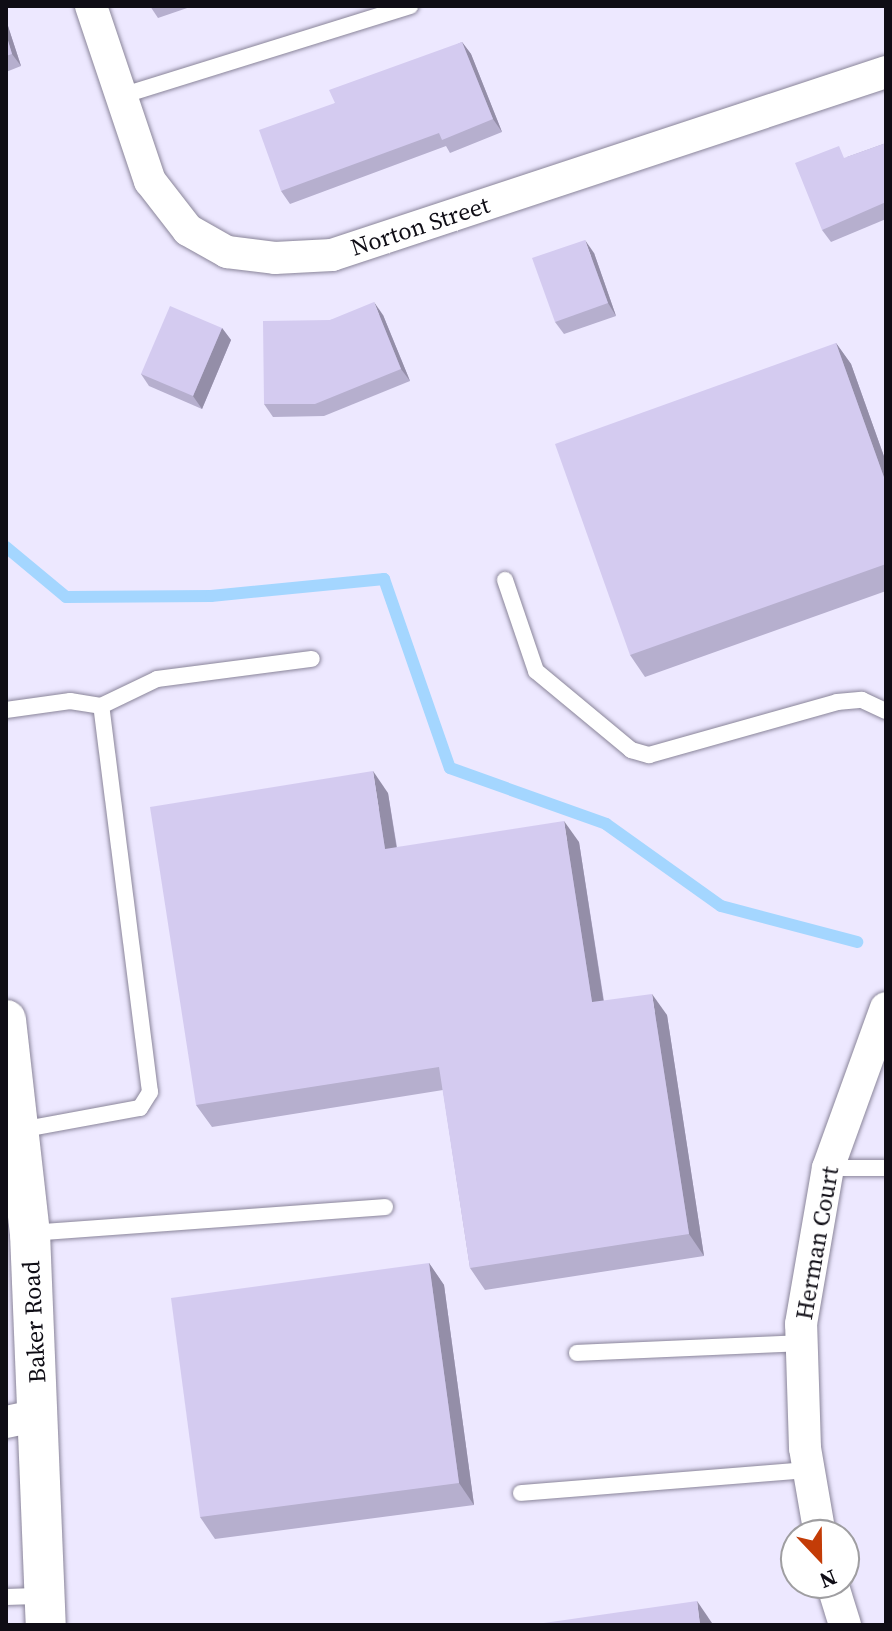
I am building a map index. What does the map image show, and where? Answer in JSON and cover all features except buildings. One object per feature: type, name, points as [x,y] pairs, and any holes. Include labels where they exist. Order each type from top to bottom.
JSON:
[{"type":"street","name":"Norton Street","points":[[91,6],[150,181],[188,230],[227,252],[275,258],[332,255],[886,72]]},
{"type":"street","name":"Herman Court","points":[[817,1519],[809,1470],[802,1343],[828,1168],[886,1008]]},
{"type":"street","name":"Baker Road","points":[[6,1020],[30,1233],[22,1419],[46,1610]]},
{"type":"street","points":[[837,1599],[845,1625]]},
{"type":"lane","points":[[121,96],[410,6]]},
{"type":"lane","points":[[505,580],[536,671],[631,750],[649,755],[837,702],[862,700],[886,711]]},
{"type":"lane","points":[[6,710],[70,701],[101,706],[157,679],[312,659]]},
{"type":"lane","points":[[18,1130],[140,1108],[150,1092],[101,706]]},
{"type":"lane","points":[[828,1168],[886,1168]]},
{"type":"lane","points":[[30,1233],[385,1207]]},
{"type":"lane","points":[[577,1353],[802,1343]]},
{"type":"lane","points":[[521,1493],[809,1470]]},
{"type":"lane","points":[[6,1597],[46,1610]]},
{"type":"waterway","points":[[6,547],[66,597],[211,596],[384,579],[450,768],[606,824],[721,906],[857,942]]}]
